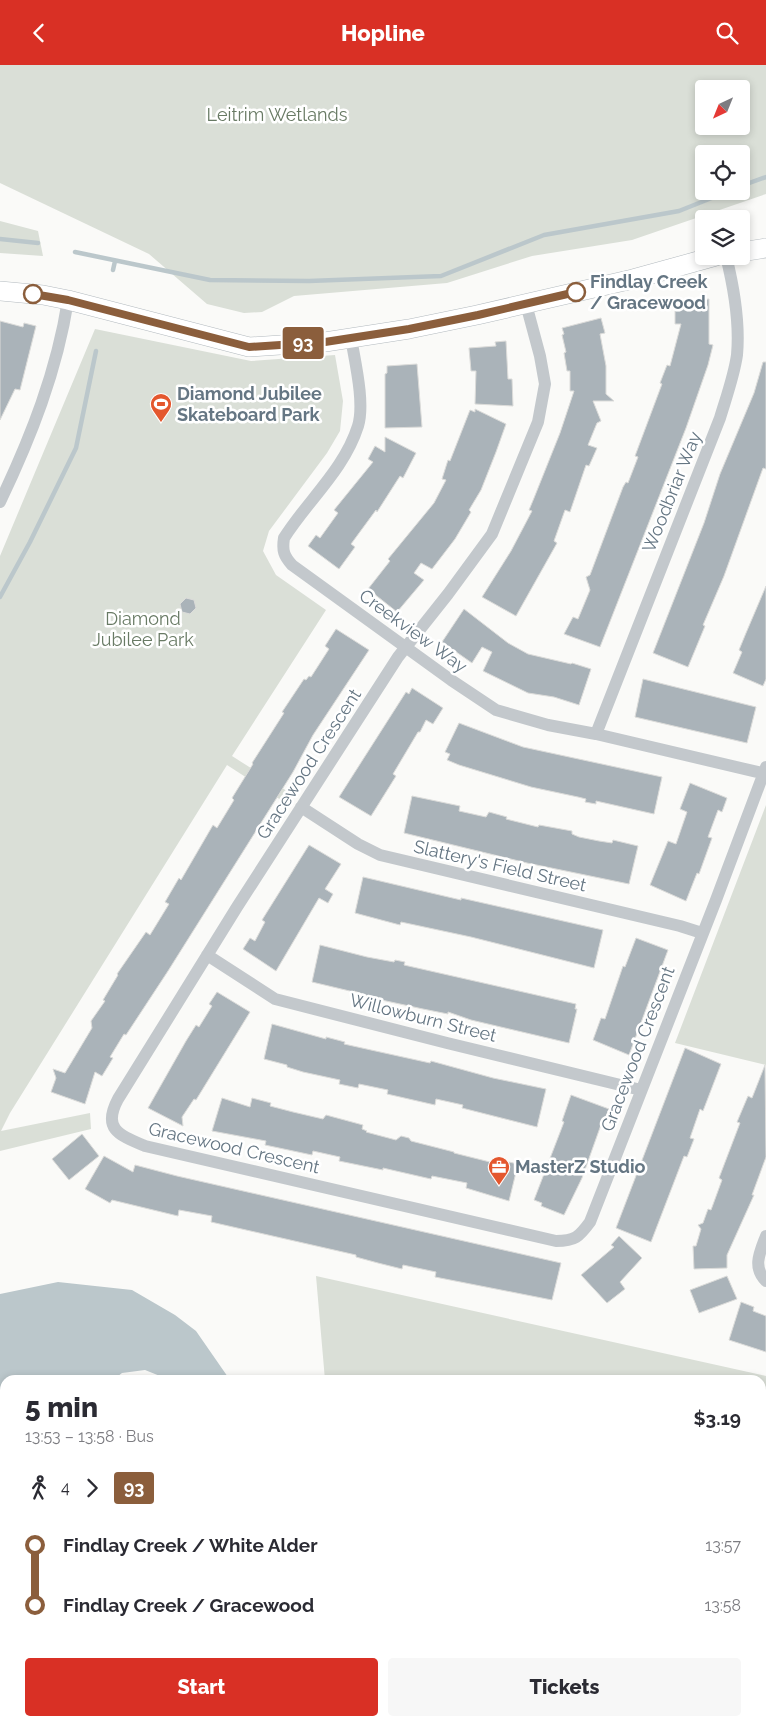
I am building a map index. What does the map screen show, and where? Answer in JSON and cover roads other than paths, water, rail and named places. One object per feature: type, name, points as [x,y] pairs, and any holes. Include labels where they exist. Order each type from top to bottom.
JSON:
[{"type":"street","points":[[750,250],[766,248]]},
{"type":"street","points":[[0,291],[44,295],[68,300],[249,347],[275,347],[351,338],[417,327],[633,279],[695,262]]},
{"type":"street","name":"Woodbriar Way","points":[[596,733],[720,418],[730,385],[737,355],[733,284],[728,265]]},
{"type":"street","points":[[0,502],[42,405],[61,344],[68,300]]},
{"type":"street","name":"Gracewood Crescent","points":[[526,304],[540,356],[544,384],[538,422],[492,534],[448,594],[405,647],[207,955],[113,1109],[111,1117],[113,1127],[121,1135],[145,1146],[556,1241],[570,1241],[581,1234],[590,1222],[765,771]]},
{"type":"street","name":"Creekview Way","points":[[351,338],[360,391],[358,425],[341,462],[284,539],[282,549],[285,557],[292,565],[496,710],[548,725],[596,733],[765,771]]},
{"type":"street","name":"Slattery's Field Street","points":[[302,807],[358,844],[380,855],[680,926],[702,933]]},
{"type":"street","name":"Willowburn Street","points":[[207,955],[275,999],[641,1090]]},
{"type":"street","points":[[766,1236],[758,1265],[759,1273],[766,1281]]},
{"type":"waterway","points":[[750,183],[766,177]]},
{"type":"waterway","points":[[75,252],[210,280],[309,281],[441,276],[544,235],[679,211],[706,200]]},
{"type":"waterway","points":[[0,239],[38,243]]},
{"type":"waterway","points":[[113,270],[115,261]]},
{"type":"waterway","points":[[0,597],[30,542],[76,448],[96,351]]},
{"type":"place","name":"Findlay Creek / Gracewood","points":[[576,292]]},
{"type":"place","name":"Diamond Jubilee Skateboard Park","points":[[161,423]]},
{"type":"place","name":"MasterZ Studio","points":[[499,1186]]},
{"type":"park label","name":"Leitrim Wetlands","points":[[277,115]]},
{"type":"park label","name":"Diamond Jubilee Park","points":[[143,630]]}]
